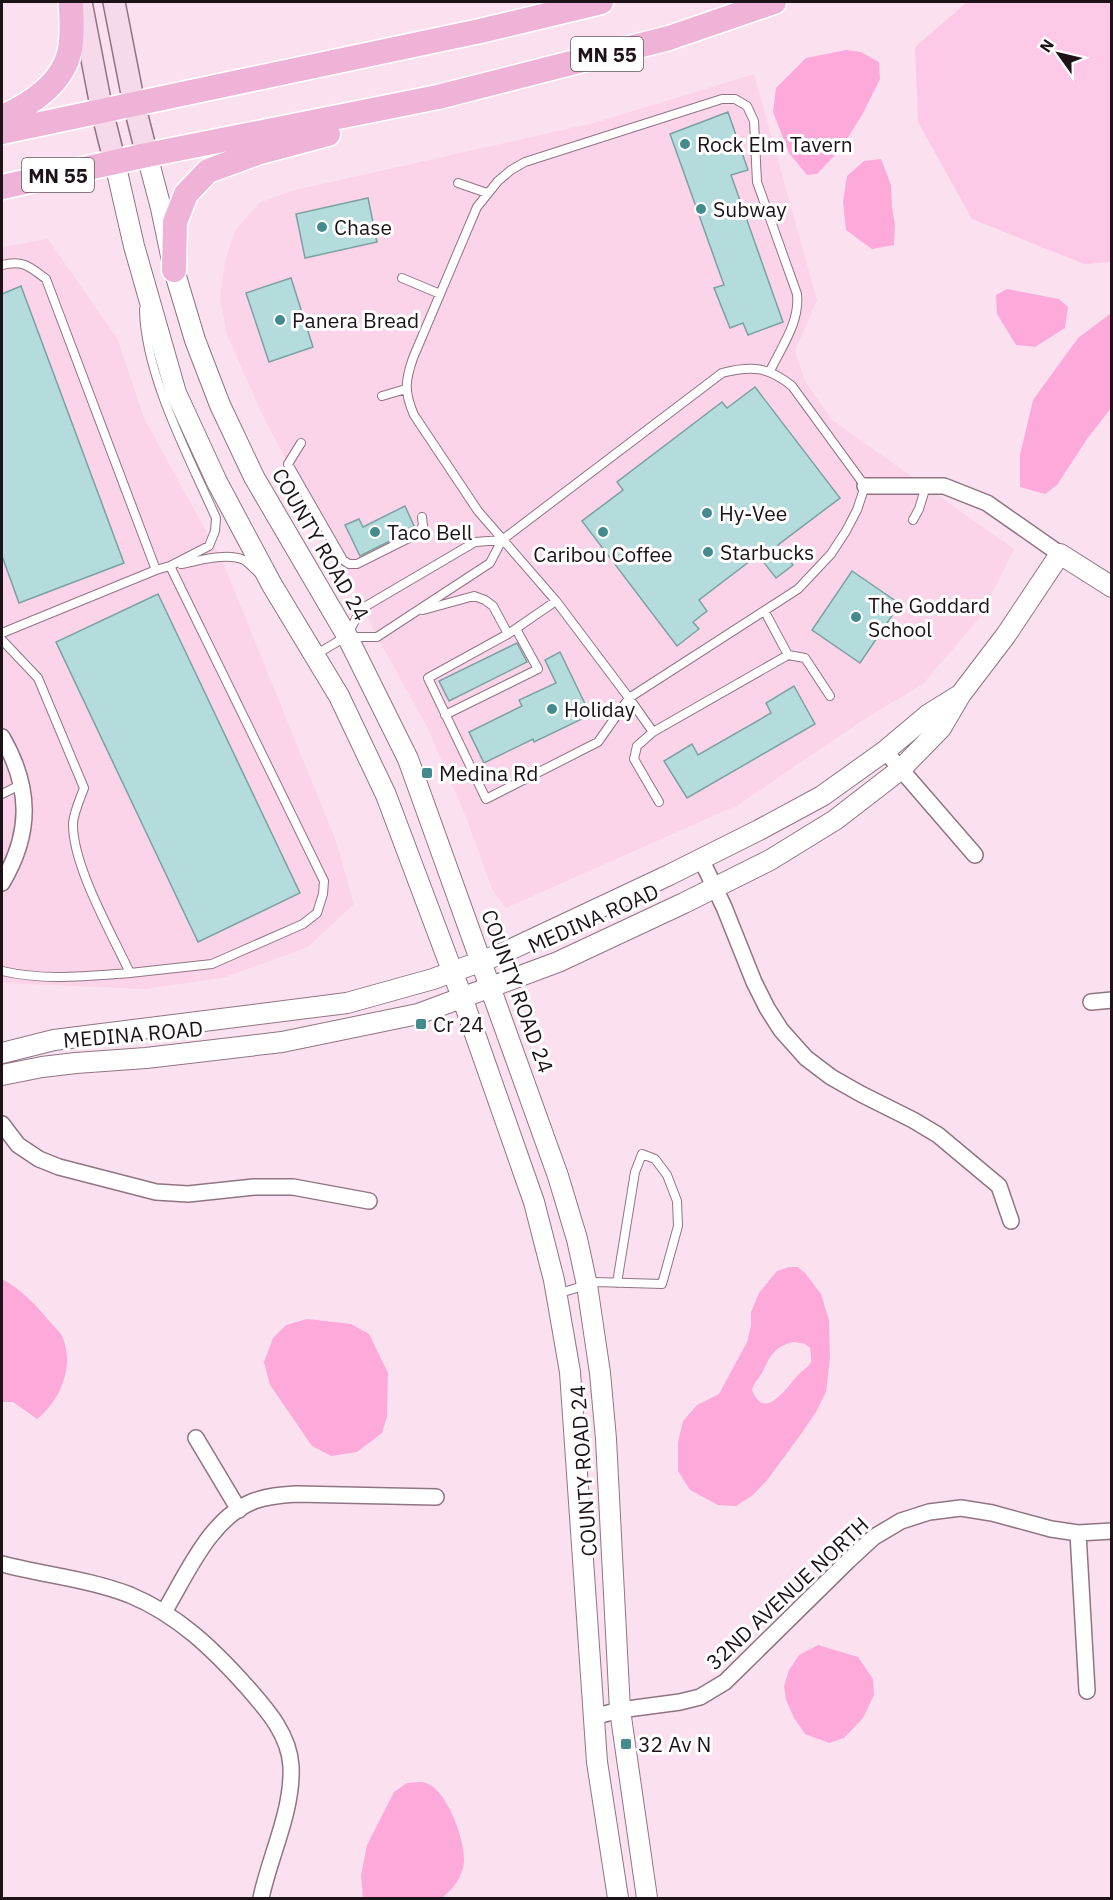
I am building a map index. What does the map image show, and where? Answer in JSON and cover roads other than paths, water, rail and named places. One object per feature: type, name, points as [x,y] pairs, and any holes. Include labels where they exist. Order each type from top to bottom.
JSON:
[{"type":"main road","points":[[2,117],[36,98],[51,85],[67,62],[70,49],[71,2]]},
{"type":"main road","points":[[81,2],[102,111],[115,163]]},
{"type":"main road","points":[[114,2],[134,104],[147,155]]},
{"type":"main road","name":"MN 55","points":[[2,132],[480,31],[601,2]]},
{"type":"main road","name":"MN 55","points":[[2,187],[147,155],[438,97],[669,38],[774,2]]},
{"type":"main road","points":[[174,270],[175,222],[186,194],[208,171],[257,153],[364,125],[438,97]]},
{"type":"street","name":"COUNTY ROAD 24","points":[[147,155],[174,270],[195,340],[220,405],[254,477],[347,636],[408,759],[558,1176],[577,1239],[587,1285],[600,1373],[606,1439],[620,1710],[647,1899]]},
{"type":"street","name":"COUNTY ROAD 24","points":[[115,163],[144,280],[176,393],[217,482],[272,585],[339,696],[386,795],[462,997],[534,1202],[557,1294],[570,1372],[593,1717],[618,1899]]},
{"type":"street","points":[[865,486],[944,486],[987,503],[1112,587]]},
{"type":"street","name":"MEDINA ROAD","points":[[2,1075],[42,1067],[146,1058],[282,1042],[418,1014],[558,962],[715,888],[770,860],[835,820],[901,769],[941,728],[961,694],[1006,635],[1060,554]]},
{"type":"street","name":"MEDINA ROAD","points":[[2,1053],[54,1040],[347,1003],[433,979],[501,954],[701,859],[822,796],[885,751],[929,714],[961,694]]},
{"type":"street","points":[[2,737],[13,757],[22,784],[25,812],[21,840],[12,867],[2,883]]},
{"type":"street","points":[[885,751],[975,855]]},
{"type":"street","points":[[701,859],[754,982],[781,1030],[806,1058],[831,1077],[938,1135],[999,1186],[1011,1221]]},
{"type":"street","points":[[1091,1002],[1112,1000]]},
{"type":"street","points":[[2,1124],[18,1145],[39,1160],[156,1192],[188,1194],[254,1187],[293,1187],[369,1201]]},
{"type":"street","points":[[196,1438],[239,1510]]},
{"type":"street","points":[[164,1612],[216,1528],[252,1502],[274,1495],[296,1494],[436,1497]]},
{"type":"street","name":"32ND AVENUE NORTH","points":[[593,1717],[620,1710],[680,1702],[700,1696],[725,1682],[856,1553],[874,1537],[901,1521],[928,1512],[961,1508],[992,1513],[1051,1529],[1078,1533],[1112,1531]]},
{"type":"street","points":[[1078,1533],[1087,1691]]},
{"type":"street","points":[[2,1564],[103,1587],[130,1595],[164,1612],[192,1631],[219,1656],[276,1722],[285,1741],[290,1763],[291,1786],[261,1899]]},
{"type":"lane","points":[[653,732],[556,601],[478,511],[414,415],[406,389],[411,364],[477,207],[487,193],[511,170],[525,162],[722,99],[735,99],[747,106],[754,121],[757,182],[797,294],[796,317],[770,371]]},
{"type":"lane","points":[[458,183],[487,193]]},
{"type":"lane","points":[[2,265],[14,262],[28,265],[46,279],[156,570]]},
{"type":"lane","points":[[402,278],[440,294]]},
{"type":"lane","points":[[144,280],[144,326],[155,371],[178,432],[216,518],[215,531],[209,546],[170,567]]},
{"type":"lane","points":[[347,636],[377,637],[490,563],[502,540],[722,373],[748,368],[770,371],[792,386],[865,486],[857,510],[846,531],[831,554],[798,589],[629,698],[598,742],[486,799],[428,678],[512,632],[556,601]]},
{"type":"lane","points":[[382,396],[406,389]]},
{"type":"lane","points":[[301,442],[288,464],[343,560],[349,564],[357,564],[417,534],[423,526],[422,517]]},
{"type":"lane","points":[[913,520],[926,486]]},
{"type":"lane","points":[[314,656],[347,636],[361,609],[475,542],[502,540]]},
{"type":"lane","points":[[2,633],[156,570],[216,557],[244,560],[272,585]]},
{"type":"lane","points":[[2,971],[65,978],[212,964],[303,924],[317,913],[323,894],[324,881],[170,567]]},
{"type":"lane","points":[[416,612],[474,596],[485,600],[493,606],[538,669],[445,715]]},
{"type":"lane","points":[[765,612],[788,655]]},
{"type":"lane","points":[[2,640],[38,678],[84,788],[73,820],[74,844],[93,893],[130,973]]},
{"type":"lane","points":[[659,802],[634,759],[636,746],[653,732],[788,655],[805,658],[830,696]]},
{"type":"lane","points":[[2,794],[22,784]]},
{"type":"lane","points":[[557,1294],[596,1282],[662,1284],[678,1226],[677,1202],[667,1174],[655,1159],[642,1154],[633,1183],[617,1282]]},
{"type":"place","name":"Rock Elm Tavern","points":[[685,144]]},
{"type":"place","name":"Subway","points":[[701,209]]},
{"type":"place","name":"Chase","points":[[322,227]]},
{"type":"place","name":"Panera Bread","points":[[280,320]]},
{"type":"place","name":"Hy-Vee","points":[[707,513]]},
{"type":"place","name":"Taco Bell","points":[[375,532]]},
{"type":"place","name":"Caribou Coffee","points":[[603,532]]},
{"type":"place","name":"Starbucks","points":[[708,552]]},
{"type":"place","name":"The Goddard School","points":[[856,617]]},
{"type":"place","name":"Holiday","points":[[552,709]]},
{"type":"place","name":"Medina Rd","points":[[427,773]]},
{"type":"place","name":"Cr 24","points":[[421,1024]]},
{"type":"place","name":"32 Av N","points":[[626,1744]]}]
